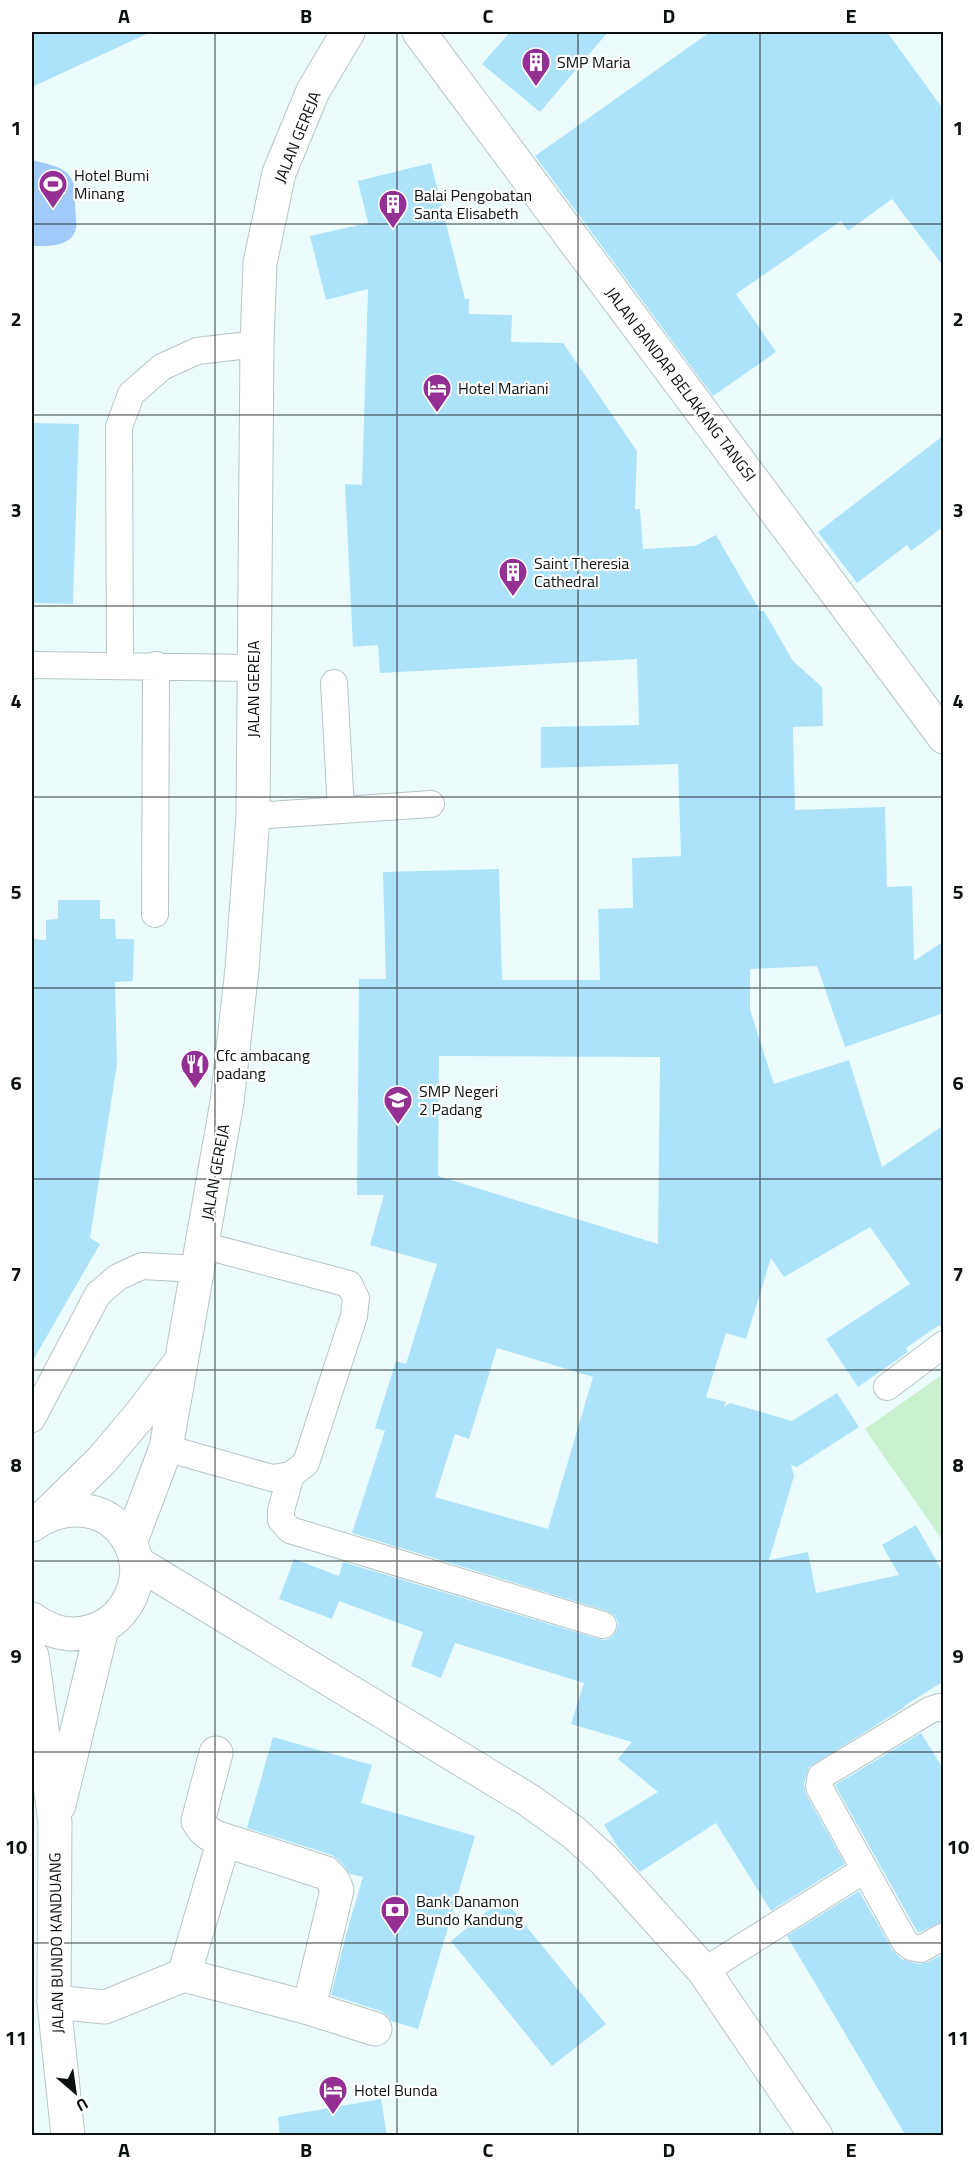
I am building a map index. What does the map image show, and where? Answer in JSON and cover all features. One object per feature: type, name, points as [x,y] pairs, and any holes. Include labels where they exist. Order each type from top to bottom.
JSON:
[{"type":"main road","name":"JALAN GEREJA","points":[[102,1628],[118,1617],[130,1600],[136,1582],[133,1552],[166,1448],[228,1091],[242,969],[253,816],[257,344],[260,262],[279,173],[313,91],[348,32]]},
{"type":"main road","name":"JALAN BANDAR BELAKANG TANGSI","points":[[419,32],[944,736]]},
{"type":"main road","points":[[38,1520],[102,1460],[183,1359]]},
{"type":"main road","points":[[38,1520],[64,1510],[84,1510],[103,1516],[118,1527],[133,1552],[530,1801],[573,1832],[604,1860],[704,1971],[816,2136]]},
{"type":"main road","points":[[32,1619],[45,1628],[64,1634],[83,1634],[102,1628]]},
{"type":"main road","points":[[55,1822],[102,1628]]},
{"type":"main road","points":[[32,1656],[55,1822]]},
{"type":"main road","points":[[216,1754],[198,1821],[204,1832],[210,1836],[326,1873],[337,1890],[309,2008]]},
{"type":"main road","name":"JALAN BUNDO KANDUANG","points":[[55,1822],[54,2002],[68,2136]]},
{"type":"main road","points":[[184,1975],[224,1840]]},
{"type":"main road","points":[[54,2002],[105,2007],[184,1975],[309,2008],[375,2029]]},
{"type":"lane","points":[[120,666],[119,427],[131,394],[162,367],[197,351],[257,344]]},
{"type":"lane","points":[[32,665],[253,668]]},
{"type":"lane","points":[[155,914],[156,665]]},
{"type":"lane","points":[[334,683],[341,810]]},
{"type":"lane","points":[[253,816],[431,804]]},
{"type":"lane","points":[[32,1419],[98,1294],[118,1277],[142,1266],[200,1257],[349,1284],[356,1298],[354,1316],[306,1463],[291,1475],[272,1478],[166,1448]]},
{"type":"lane","points":[[887,1387],[944,1344]]},
{"type":"lane","points":[[291,1475],[280,1510],[281,1520],[290,1530],[603,1625]]},
{"type":"lane","points":[[944,1709],[939,1707],[930,1710],[821,1776],[819,1781],[819,1787],[905,1942],[911,1947],[921,1949],[944,1936]]},
{"type":"lane","points":[[704,1971],[864,1870]]},
{"type":"green space","points":[[943,1374],[943,1541],[865,1429]]},
{"type":"water","name":"Hotel Bumi Minang","points":[[32,160],[59,168],[67,173],[72,180],[75,192],[76,228],[74,235],[64,242],[51,246],[32,246]]},
{"type":"building","points":[[32,32],[151,32],[32,87]]},
{"type":"building","name":"SMP Maria","points":[[510,32],[608,32],[540,112],[482,64]]},
{"type":"building","points":[[710,32],[887,32],[944,110],[944,267],[892,199],[848,231],[841,221],[736,294],[776,352],[713,396],[535,156]]},
{"type":"building","points":[[431,163],[465,299],[469,299],[469,314],[512,315],[511,342],[563,343],[637,451],[635,509],[640,509],[643,549],[695,546],[716,535],[760,611],[764,611],[793,661],[822,687],[823,726],[793,727],[795,810],[885,807],[887,887],[912,886],[914,961],[944,941],[944,1013],[845,1047],[817,966],[750,969],[750,1010],[774,1084],[849,1060],[882,1167],[944,1125],[944,1329],[939,1325],[906,1348],[908,1352],[858,1387],[826,1339],[910,1284],[870,1227],[784,1277],[771,1258],[746,1339],[726,1333],[706,1397],[726,1402],[724,1407],[730,1403],[792,1421],[837,1393],[859,1427],[797,1467],[791,1465],[794,1476],[769,1560],[808,1552],[816,1593],[899,1575],[882,1545],[916,1525],[944,1574],[944,1681],[809,1767],[804,1784],[806,1794],[845,1864],[771,1911],[716,1823],[640,1872],[619,1848],[604,1825],[658,1792],[618,1759],[632,1742],[571,1724],[584,1683],[455,1643],[441,1678],[411,1666],[423,1632],[339,1601],[332,1619],[279,1599],[294,1559],[339,1576],[343,1562],[599,1639],[606,1640],[613,1636],[617,1629],[618,1622],[614,1615],[607,1611],[352,1533],[385,1431],[375,1428],[396,1361],[406,1364],[437,1264],[370,1245],[384,1195],[357,1195],[359,979],[386,979],[383,872],[499,869],[502,980],[600,980],[598,909],[633,908],[632,858],[681,856],[678,764],[541,768],[541,727],[639,725],[637,659],[380,673],[378,645],[353,647],[345,484],[362,485],[368,289],[326,300],[310,236],[368,223],[358,181]],"holes":[[[439,1056],[660,1057],[658,1244],[438,1176]],[[497,1348],[593,1377],[548,1529],[435,1497],[455,1434],[469,1439]]]},
{"type":"building","points":[[32,423],[79,424],[73,604],[32,603]]},
{"type":"building","points":[[944,435],[944,526],[911,551],[907,545],[857,583],[818,532]]},
{"type":"building","points":[[58,900],[100,900],[100,919],[115,919],[116,939],[134,939],[133,981],[115,982],[117,1064],[90,1238],[100,1244],[32,1362],[32,939],[46,940],[46,920],[58,919]]},
{"type":"building","points":[[921,1733],[944,1770],[944,1921],[918,1933],[835,1785]]},
{"type":"building","name":"Bank Danamon Bundo Kandung","points":[[273,1737],[372,1765],[361,1803],[475,1836],[418,2029],[391,2021],[381,2011],[331,1995],[363,1877],[350,1874],[332,1855],[247,1828]]},
{"type":"building","points":[[859,1891],[892,1949],[901,1959],[919,1964],[944,1954],[944,2136],[906,2136],[787,1936]]},
{"type":"building","points":[[503,1898],[606,2024],[552,2066],[451,1941]]},
{"type":"building","name":"Hotel Bunda","points":[[381,2099],[387,2136],[280,2136],[278,2117]]},
{"type":"place","name":"SMP Maria","points":[[536,88]]},
{"type":"place","name":"Hotel Bumi Minang","points":[[53,210]]},
{"type":"place","name":"Balai Pengobatan Santa Elisabeth","points":[[393,230]]},
{"type":"place","name":"Hotel Mariani","points":[[437,414]]},
{"type":"place","name":"Saint Theresia Cathedral","points":[[513,598]]},
{"type":"place","name":"Cfc ambacang padang","points":[[195,1090]]},
{"type":"place","name":"SMP Negeri 2 Padang","points":[[398,1126]]},
{"type":"place","name":"Bank Danamon Bundo Kandung","points":[[395,1936]]},
{"type":"place","name":"Hotel Bunda","points":[[333,2116]]}]
